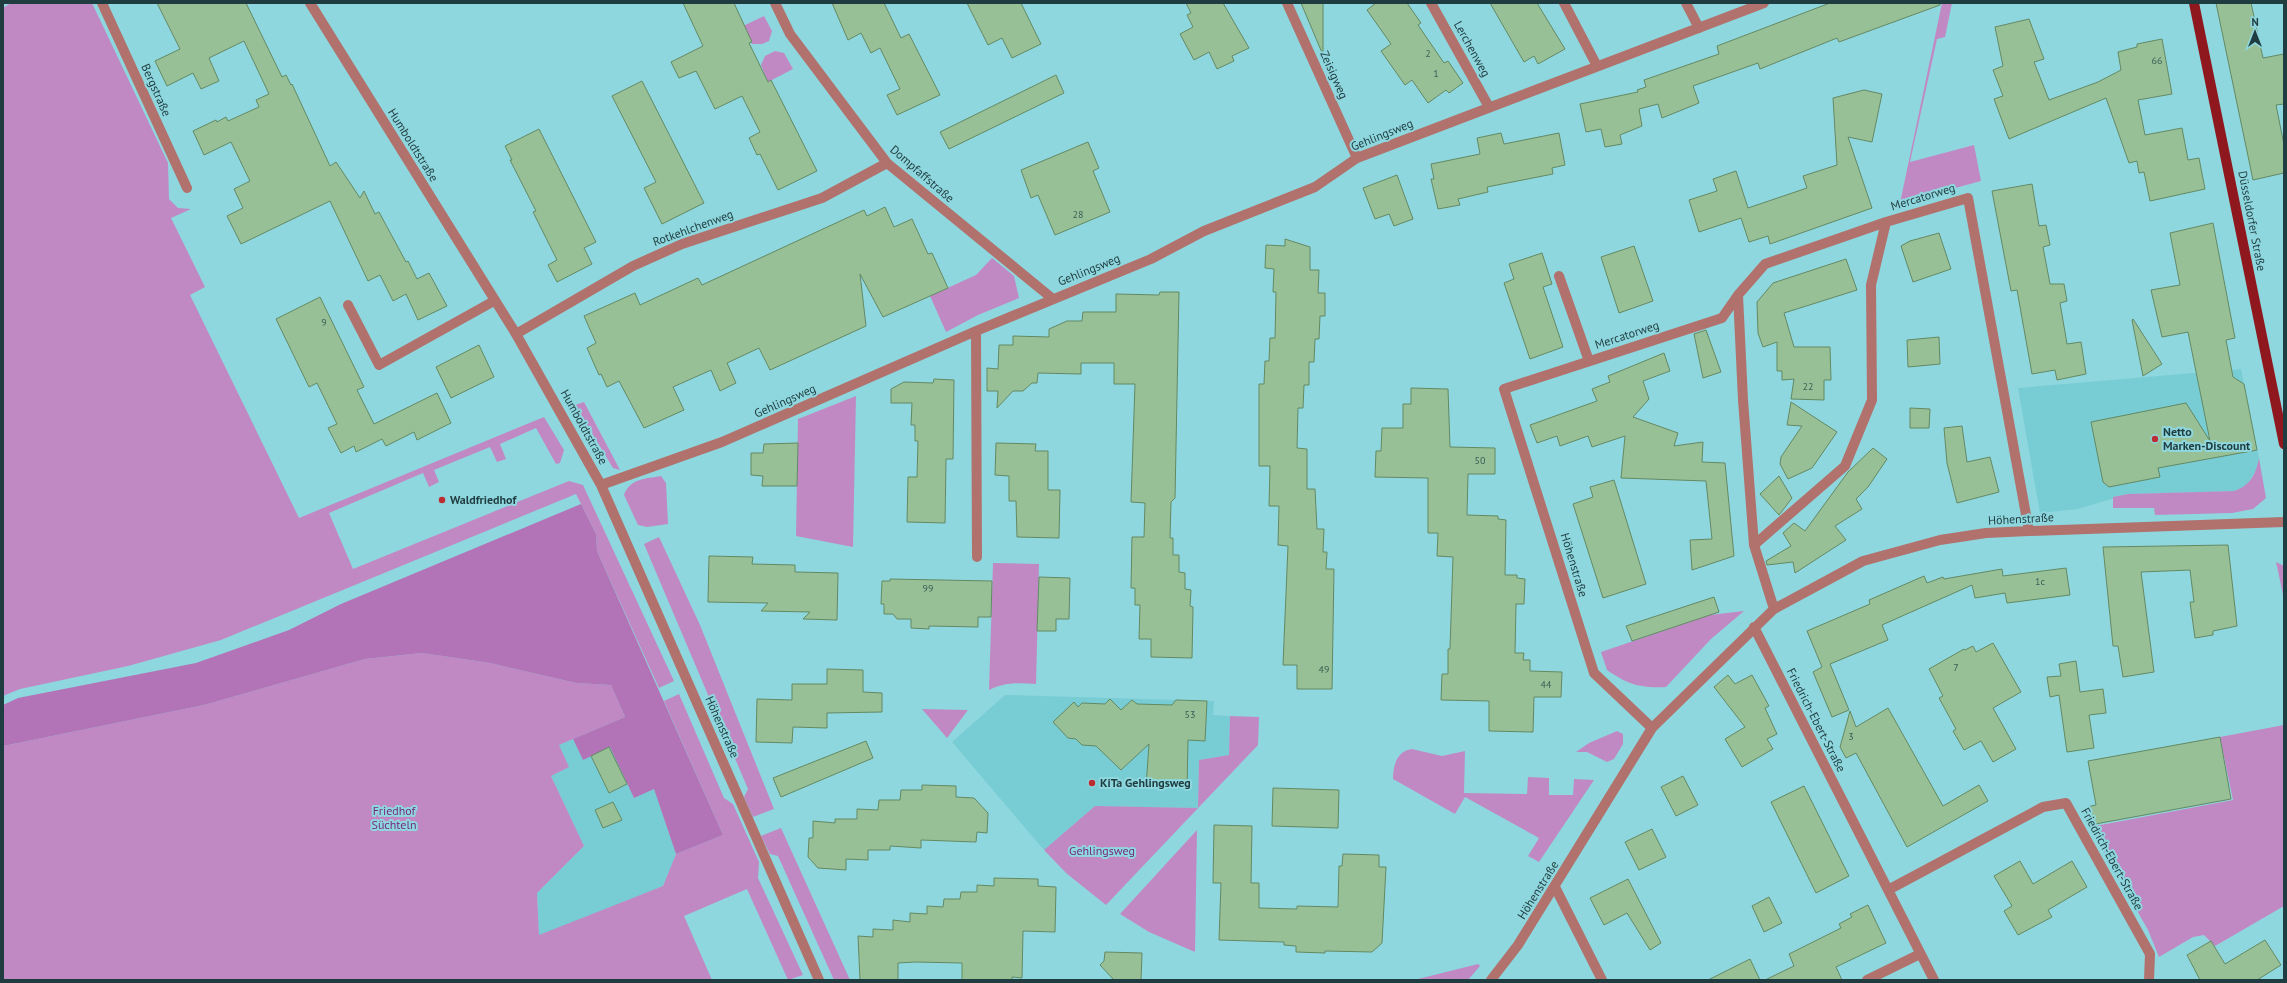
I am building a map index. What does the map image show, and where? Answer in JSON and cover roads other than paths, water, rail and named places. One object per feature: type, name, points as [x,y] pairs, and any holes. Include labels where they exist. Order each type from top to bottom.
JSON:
[{"type":"main road","name":"Düsseldorfer Straße","points":[[2194,3],[2284,444]]},
{"type":"street","name":"Bergstraße","points":[[102,3],[187,188]]},
{"type":"street","name":"Humboldtstraße","points":[[310,3],[516,334],[601,485]]},
{"type":"street","name":"Dompfaffstraße","points":[[775,3],[790,34],[886,163],[1053,299]]},
{"type":"street","name":"Zeisigweg","points":[[1287,3],[1357,158]]},
{"type":"street","name":"Lerchenweg","points":[[1431,3],[1489,107]]},
{"type":"street","points":[[1564,3],[1597,66]]},
{"type":"street","points":[[1686,3],[1699,28]]},
{"type":"street","name":"Gehlingsweg","points":[[601,485],[722,442],[976,331],[1151,259],[1204,231],[1315,187],[1357,158],[1764,3]]},
{"type":"street","name":"Rotkehlchenweg","points":[[516,334],[633,266],[682,244],[822,198],[886,163]]},
{"type":"street","name":"Mercatorweg","points":[[1504,389],[1722,318],[1738,295],[1765,264],[1886,222],[1968,198],[2029,530]]},
{"type":"street","points":[[1754,544],[1845,466],[1872,400],[1870,285],[1886,222]]},
{"type":"street","name":"Mercatorweg","points":[[1559,276],[1589,361]]},
{"type":"street","points":[[1738,295],[1743,400],[1754,544],[1774,609]]},
{"type":"street","points":[[348,305],[379,365],[494,300]]},
{"type":"street","points":[[976,331],[977,557]]},
{"type":"street","name":"Höhenstraße","points":[[1504,389],[1594,673],[1652,728]]},
{"type":"street","name":"Höhenstraße","points":[[601,485],[819,980]]},
{"type":"street","name":"Höhenstraße","points":[[1491,980],[1518,946],[1652,728],[1774,609],[1863,561],[1940,540],[2029,530],[2284,522]]},
{"type":"street","name":"Friedrich-Ebert-Straße","points":[[1754,627],[1934,980]]},
{"type":"street","name":"Friedrich-Ebert-Straße","points":[[1888,890],[2043,807],[2066,803],[2150,954],[2149,980]]},
{"type":"street","points":[[1555,887],[1602,980]]},
{"type":"street","points":[[1867,980],[1920,954]]},
{"type":"place","name":"Netto Marken-Discount","points":[[2155,439]]},
{"type":"place","name":"Waldfriedhof","points":[[442,500]]},
{"type":"place","name":"KiTa Gehlingsweg","points":[[1092,783]]},
{"type":"park label","name":"Friedhof Süchteln","points":[[394,818]]}]
